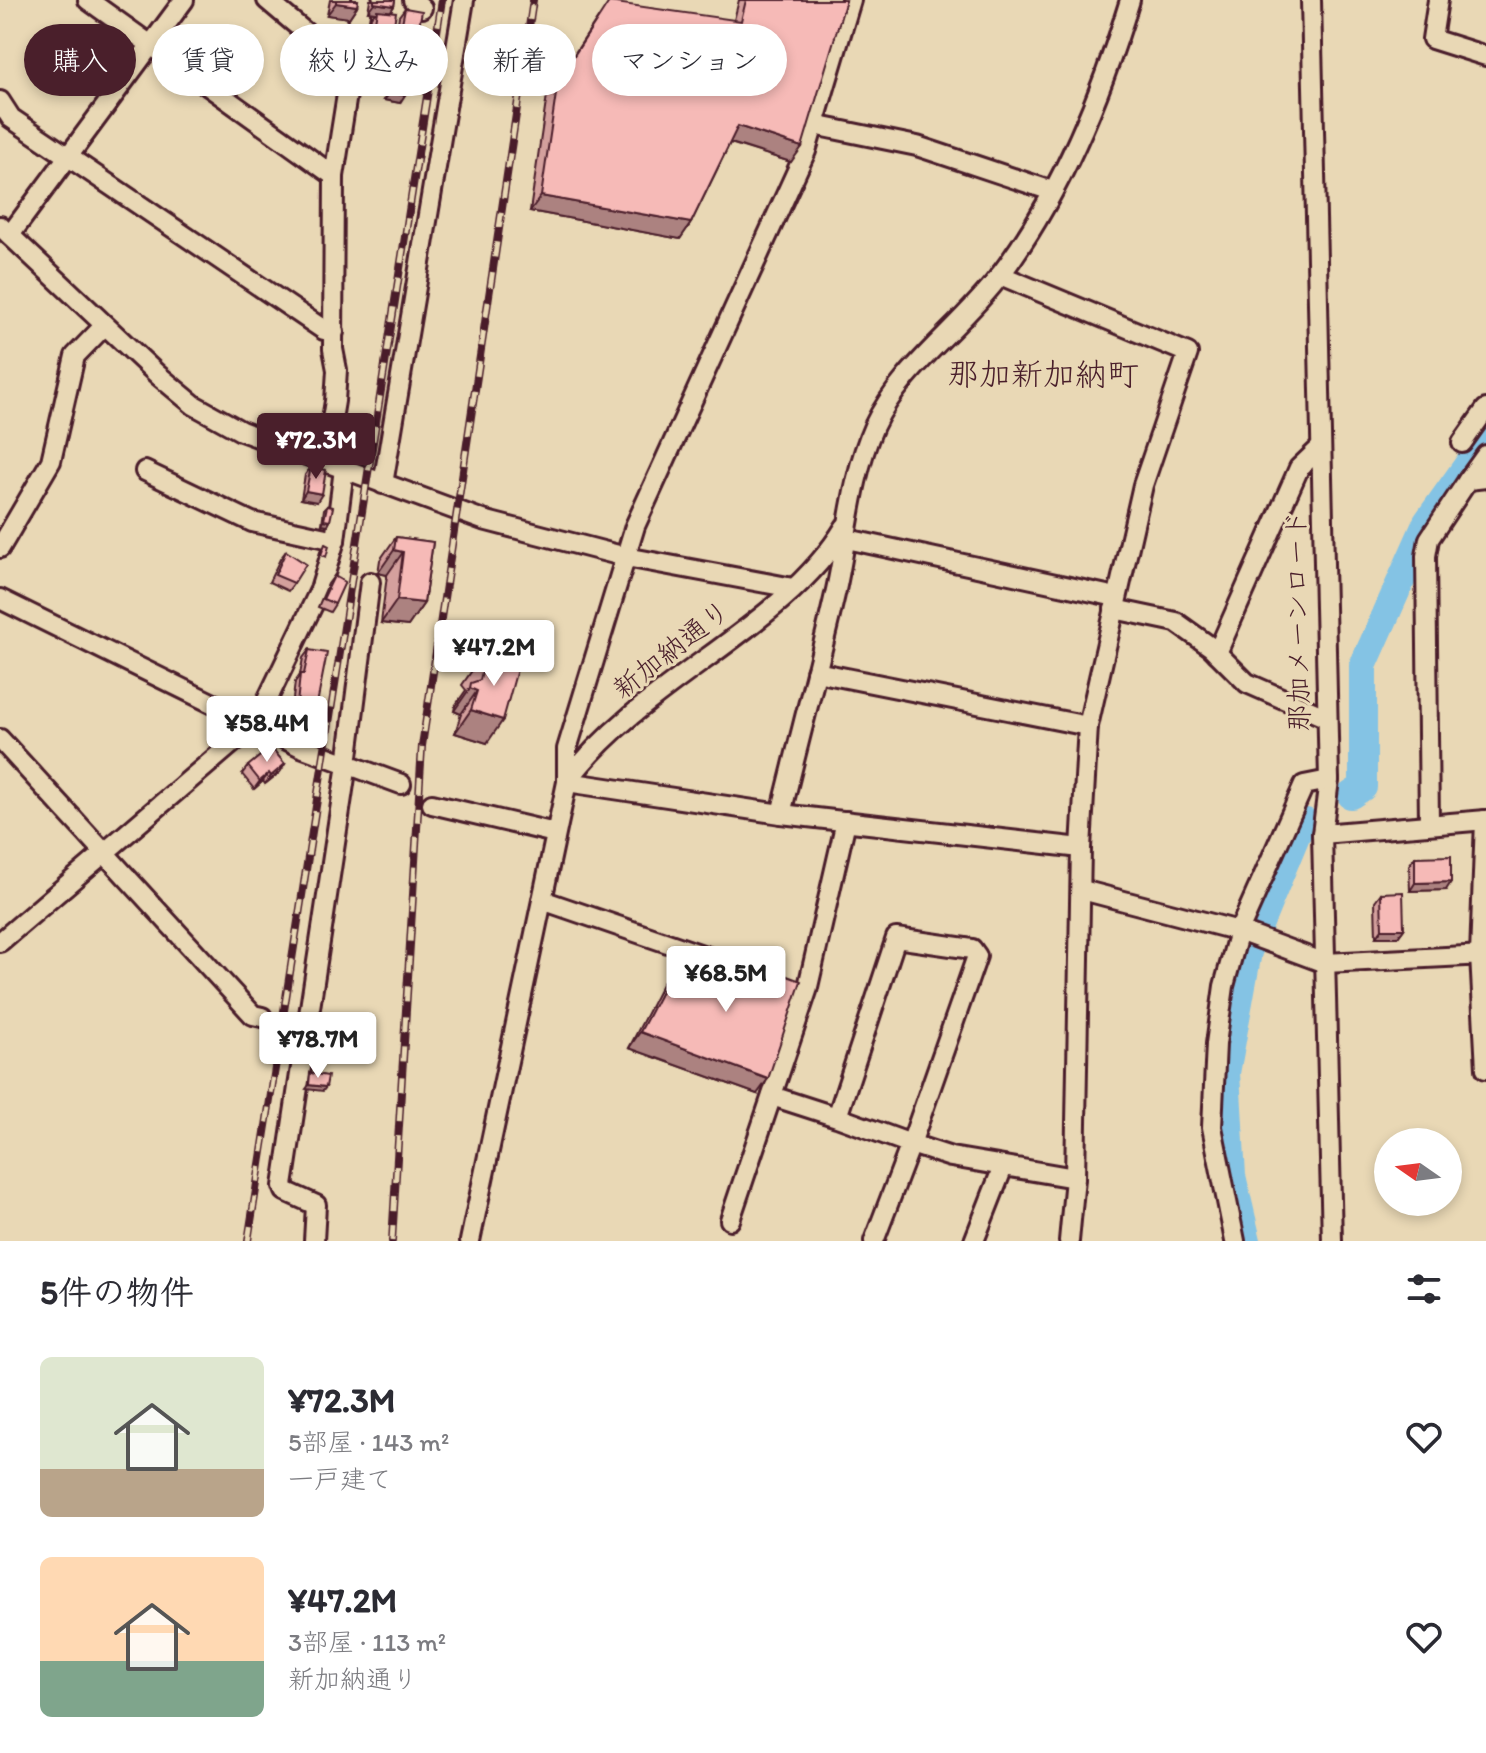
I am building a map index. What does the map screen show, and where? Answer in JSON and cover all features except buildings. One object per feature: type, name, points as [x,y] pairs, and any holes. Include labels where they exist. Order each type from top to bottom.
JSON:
[{"type":"street","points":[[88,0],[149,47],[334,176]]},
{"type":"street","points":[[184,0],[69,156],[5,231],[104,326],[194,405],[241,431],[483,520],[626,557],[793,588]]},
{"type":"street","points":[[267,0],[295,24]]},
{"type":"street","points":[[358,24],[362,0]]},
{"type":"street","points":[[383,484],[464,0]]},
{"type":"street","points":[[851,0],[814,125],[760,255],[635,526],[567,749],[567,782],[781,814],[1081,848]]},
{"type":"street","points":[[781,814],[864,456],[875,426],[890,399],[1000,275],[1052,191],[1083,124],[1130,0]]},
{"type":"street","name":"那加メーンロード","points":[[1311,0],[1329,780],[1322,834],[1332,1241]]},
{"type":"street","points":[[1438,0],[1432,39],[1486,56]]},
{"type":"street","points":[[325,462],[335,401],[334,176],[347,96]]},
{"type":"street","points":[[0,101],[11,118],[324,330],[334,332]]},
{"type":"street","points":[[814,125],[917,146],[1052,191]]},
{"type":"street","points":[[1000,275],[1188,353],[1143,485],[1088,726],[1081,848],[1075,1178],[1069,1241]]},
{"type":"street","points":[[0,548],[51,461],[75,356],[104,326]]},
{"type":"street","points":[[1462,443],[1486,409]]},
{"type":"street","points":[[1217,653],[1299,468],[1321,447]]},
{"type":"street","points":[[1429,823],[1426,556],[1429,539],[1477,479],[1486,455]]},
{"type":"street","points":[[0,942],[256,723],[320,590],[335,540],[344,469]]},
{"type":"street","points":[[145,471],[252,522],[335,540]]},
{"type":"street","points":[[847,532],[1176,622],[1217,653],[1247,683],[1327,718]]},
{"type":"street","name":"新加納通り","points":[[542,900],[567,782],[587,754],[627,717],[793,588],[847,532]]},
{"type":"street","points":[[314,1241],[316,1205],[285,1191],[283,1186],[347,764],[370,582]]},
{"type":"street","points":[[0,599],[313,753],[401,784]]},
{"type":"street","points":[[816,672],[1088,726]]},
{"type":"street","points":[[0,739],[253,1015],[262,1017]]},
{"type":"street","points":[[1235,1241],[1212,1127],[1216,1044],[1224,986],[1252,936],[1304,785],[1329,780]]},
{"type":"street","points":[[432,804],[555,833]]},
{"type":"street","points":[[1322,834],[1486,820],[1483,955],[1486,1069]]},
{"type":"street","points":[[730,1220],[772,1096],[793,986],[846,821]]},
{"type":"street","points":[[1082,890],[1252,936],[1325,963],[1483,955]]},
{"type":"street","points":[[470,1241],[542,900],[793,986]]},
{"type":"street","points":[[837,1117],[896,938],[972,949],[977,956],[874,1241]]},
{"type":"street","points":[[772,1096],[951,1157],[1075,1178]]},
{"type":"street","points":[[974,1241],[1003,1167]]},
{"type":"waterway","points":[[1351,795],[1363,787],[1363,666],[1427,522],[1486,439]]},
{"type":"waterway","points":[[1247,1241],[1232,1176],[1226,1073],[1248,952],[1298,831],[1306,822]]},
{"type":"railway","points":[[248,1241],[442,0]]},
{"type":"railway","points":[[392,1241],[422,746],[533,0]]},
{"type":"district","name":"那加新加納町","points":[[1043,374]]}]
